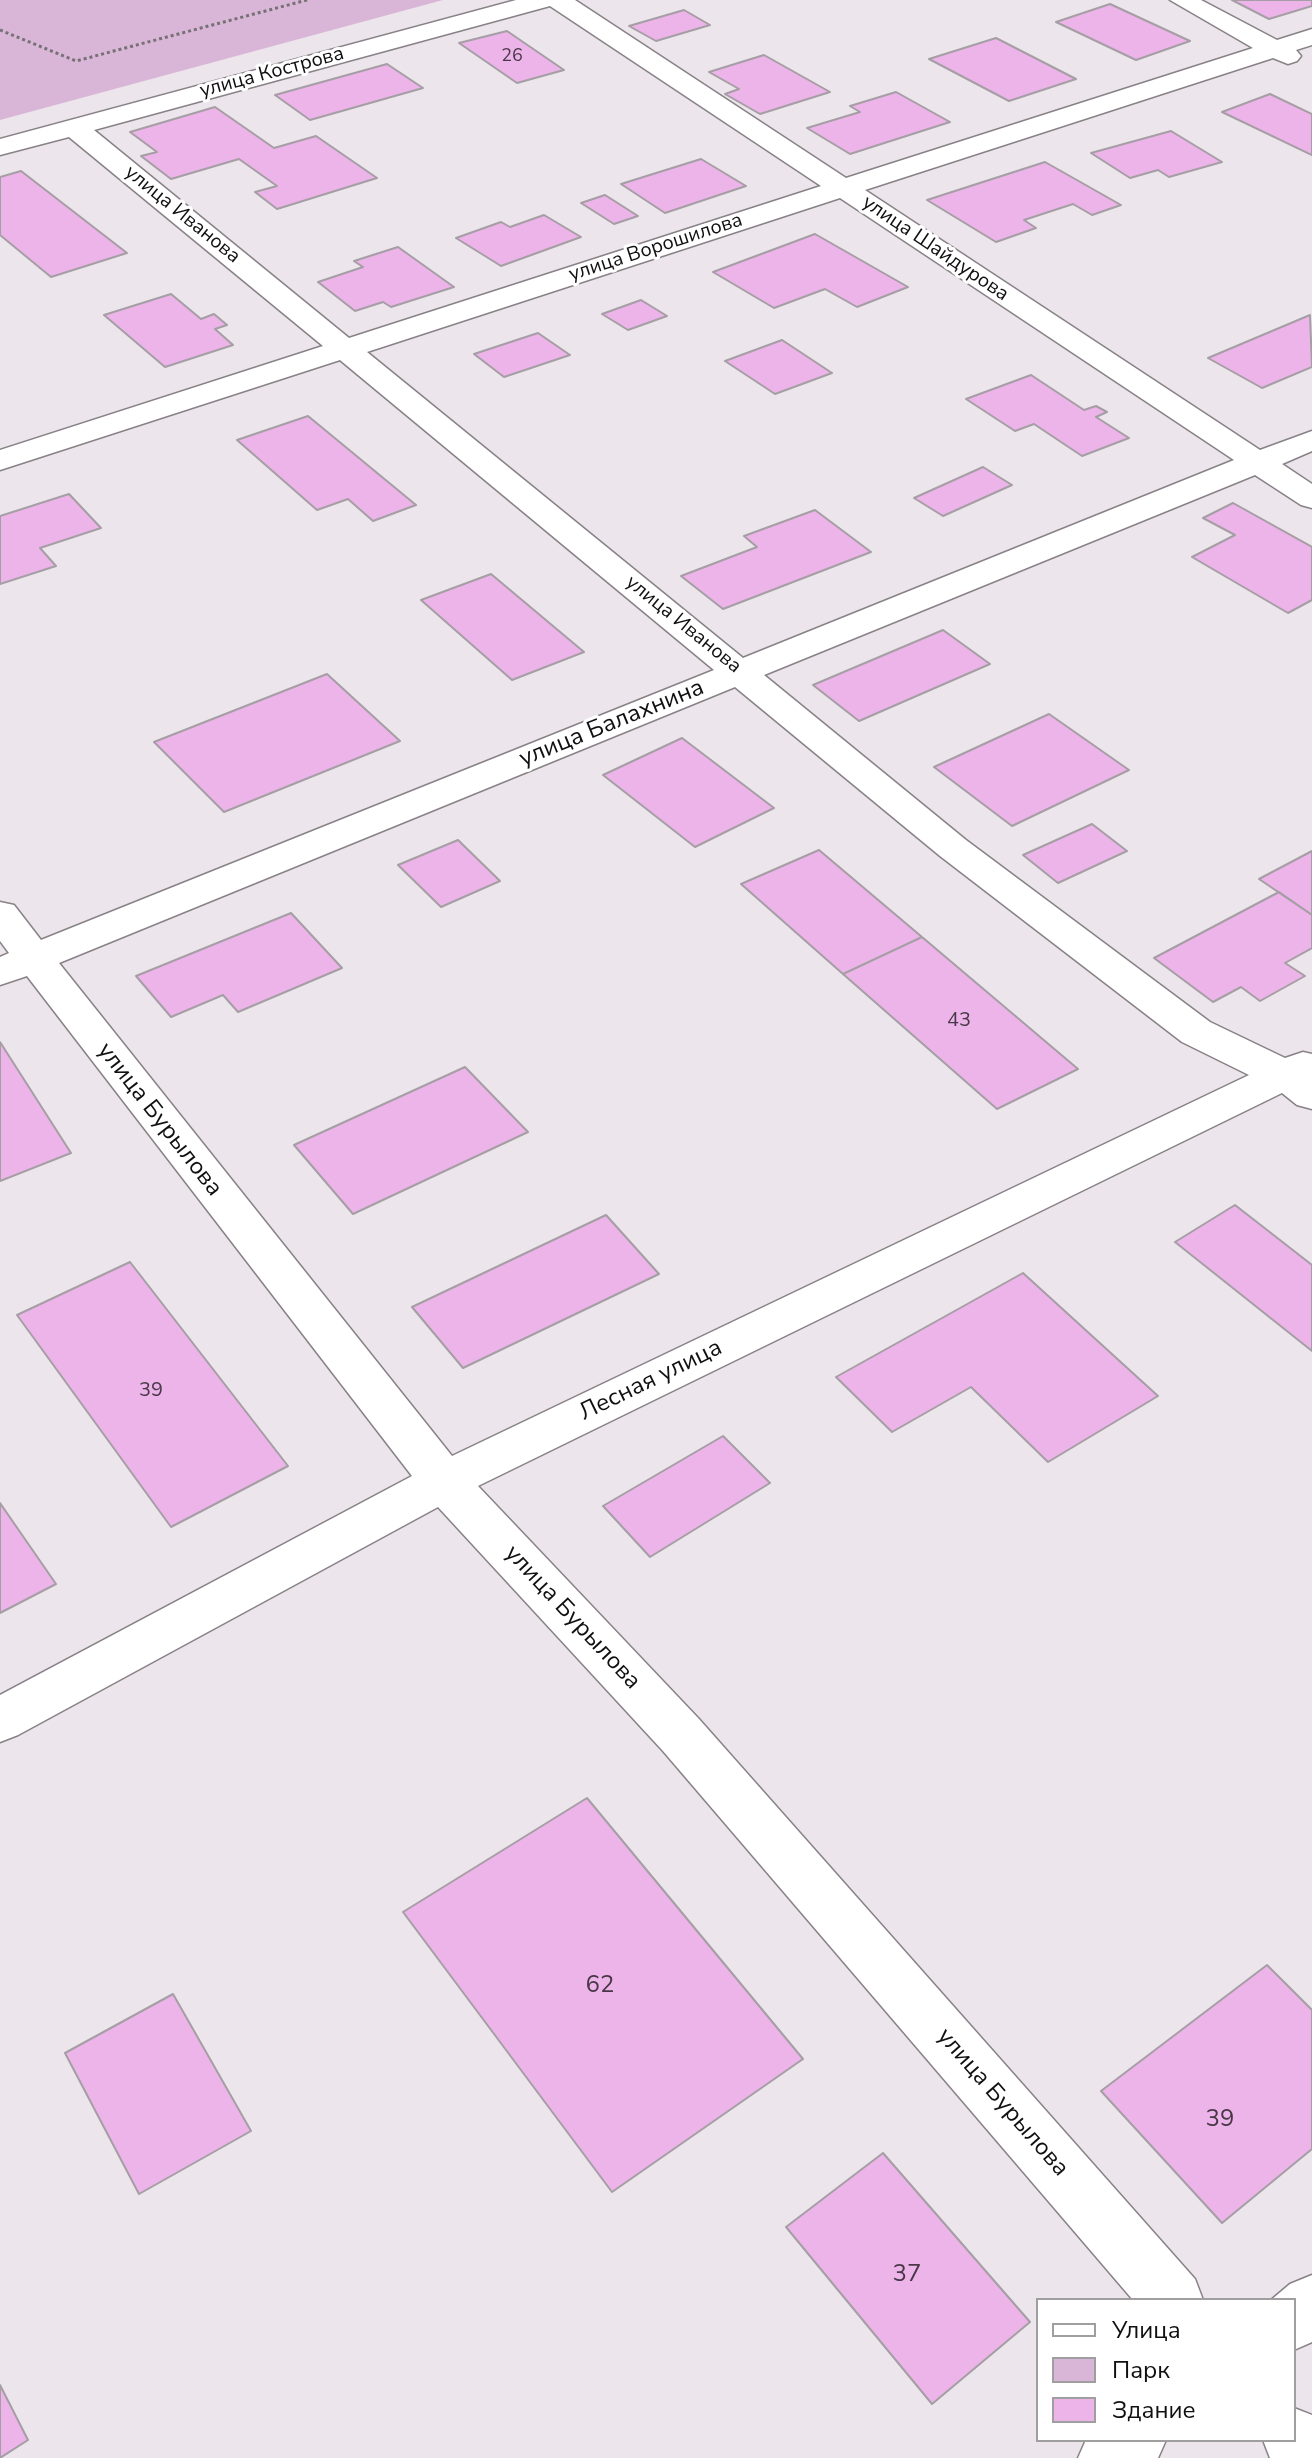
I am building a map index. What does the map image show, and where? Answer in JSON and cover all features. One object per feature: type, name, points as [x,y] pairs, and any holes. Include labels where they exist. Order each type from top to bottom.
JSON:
[{"type":"street","name":"улица Кострова","points":[[0,147],[544,0]]},
{"type":"street","name":"улица Шайдурова","points":[[558,0],[1312,498]]},
{"type":"street","points":[[1182,0],[1312,67]]},
{"type":"street","name":"улица Ворошилова","points":[[0,460],[1312,37]]},
{"type":"street","name":"улица Иванова","points":[[74,127],[953,848],[1196,1032],[1304,1077]]},
{"type":"street","name":"улица Балахнина","points":[[17,966],[1312,440]]},
{"type":"street","name":"улица Бурылова","points":[[0,914],[17,966],[444,1481],[681,1735],[1171,2298]]},
{"type":"street","name":"Лесная улица","points":[[0,1720],[444,1481],[1304,1077]]},
{"type":"street","points":[[1296,2317],[1312,2305]]},
{"type":"street","points":[[1296,2441],[1310,2458]]},
{"type":"street","points":[[1110,2458],[1131,2442]]},
{"type":"path","points":[[0,30],[76,61],[307,0]]},
{"type":"green space","points":[[0,0],[443,0],[0,120]]},
{"type":"building","points":[[1232,0],[1312,0],[1312,6],[1269,19]]},
{"type":"building","points":[[1110,4],[1190,41],[1136,60],[1056,22]]},
{"type":"building","points":[[684,10],[710,25],[656,41],[629,26]]},
{"type":"building","points":[[507,31],[564,70],[517,83],[459,43]]},
{"type":"building","points":[[996,38],[1076,79],[1009,101],[929,59]]},
{"type":"building","points":[[764,55],[830,92],[760,114],[725,94],[739,89],[709,72]]},
{"type":"building","points":[[387,64],[423,88],[310,120],[275,95]]},
{"type":"building","points":[[896,92],[950,122],[850,154],[807,128],[860,112],[850,106]]},
{"type":"building","points":[[1270,94],[1312,114],[1312,155],[1222,112]]},
{"type":"building","points":[[215,107],[274,148],[316,136],[377,178],[277,209],[255,192],[277,186],[239,159],[171,179],[141,156],[157,152],[130,132]]},
{"type":"building","points":[[1171,131],[1222,162],[1169,177],[1158,170],[1130,178],[1091,153]]},
{"type":"building","points":[[701,159],[746,186],[665,213],[621,184]]},
{"type":"building","points":[[1045,162],[1121,205],[1092,215],[1073,204],[1024,220],[1036,228],[996,242],[927,200]]},
{"type":"building","points":[[21,171],[127,253],[51,277],[0,235],[0,177]]},
{"type":"building","points":[[605,195],[638,216],[614,224],[581,203]]},
{"type":"building","points":[[544,215],[581,237],[501,266],[456,238],[501,222],[510,227]]},
{"type":"building","points":[[815,234],[908,287],[857,307],[825,289],[774,308],[713,272]]},
{"type":"building","points":[[398,247],[454,287],[391,307],[383,302],[355,311],[318,282],[363,267],[354,261]]},
{"type":"building","points":[[171,294],[201,319],[214,314],[227,325],[215,329],[233,345],[165,367],[104,315]]},
{"type":"building","points":[[641,300],[667,316],[628,330],[602,314]]},
{"type":"building","points":[[1310,315],[1312,367],[1262,388],[1208,358]]},
{"type":"building","points":[[538,333],[570,355],[504,377],[474,354]]},
{"type":"building","points":[[782,340],[832,373],[775,394],[725,361]]},
{"type":"building","points":[[1031,375],[1084,410],[1096,406],[1107,412],[1096,417],[1129,438],[1082,456],[1034,424],[1015,431],[966,399]]},
{"type":"building","points":[[308,416],[416,505],[373,521],[348,499],[317,510],[237,440]]},
{"type":"building","points":[[983,467],[1012,485],[943,516],[914,498]]},
{"type":"building","points":[[69,494],[101,528],[40,548],[56,566],[0,584],[0,516]]},
{"type":"building","points":[[1233,503],[1312,547],[1312,600],[1288,613],[1192,557],[1235,535],[1203,518]]},
{"type":"building","points":[[815,510],[871,552],[723,609],[681,576],[757,547],[744,536]]},
{"type":"building","points":[[491,574],[584,652],[512,680],[421,600]]},
{"type":"building","points":[[943,630],[990,664],[859,721],[813,685]]},
{"type":"building","points":[[327,674],[400,741],[224,812],[154,742]]},
{"type":"building","points":[[1049,714],[1129,770],[1012,826],[934,767]]},
{"type":"building","points":[[682,738],[774,808],[695,847],[603,775]]},
{"type":"building","points":[[1092,824],[1127,851],[1058,883],[1023,855]]},
{"type":"building","points":[[458,840],[500,881],[441,907],[398,865]]},
{"type":"building","points":[[819,850],[922,937],[843,974],[741,884]]},
{"type":"building","points":[[1312,851],[1312,915],[1259,879]]},
{"type":"building","points":[[1279,892],[1312,915],[1312,948],[1285,963],[1305,976],[1260,1001],[1241,987],[1213,1002],[1154,958]]},
{"type":"building","points":[[291,913],[342,968],[238,1012],[223,995],[171,1017],[136,976]]},
{"type":"building","points":[[922,937],[1078,1069],[997,1109],[843,974]]},
{"type":"building","points":[[0,1042],[71,1153],[0,1181]]},
{"type":"building","points":[[465,1067],[528,1132],[353,1214],[294,1145]]},
{"type":"building","points":[[1235,1205],[1312,1265],[1312,1351],[1175,1242]]},
{"type":"building","points":[[606,1215],[659,1274],[463,1368],[412,1307]]},
{"type":"building","points":[[130,1262],[288,1466],[171,1527],[17,1315]]},
{"type":"building","points":[[1023,1273],[1158,1396],[1048,1462],[971,1387],[892,1432],[836,1377]]},
{"type":"building","points":[[723,1436],[770,1483],[650,1557],[603,1506]]},
{"type":"building","points":[[0,1503],[56,1584],[0,1613]]},
{"type":"building","points":[[587,1798],[803,2059],[612,2192],[403,1912]]},
{"type":"building","points":[[1267,1965],[1312,2010],[1312,2149],[1222,2223],[1101,2091]]},
{"type":"building","points":[[173,1994],[251,2131],[139,2194],[65,2053]]},
{"type":"building","points":[[883,2153],[1030,2322],[932,2404],[786,2227]]},
{"type":"building","points":[[0,2385],[28,2440],[0,2458]]}]
